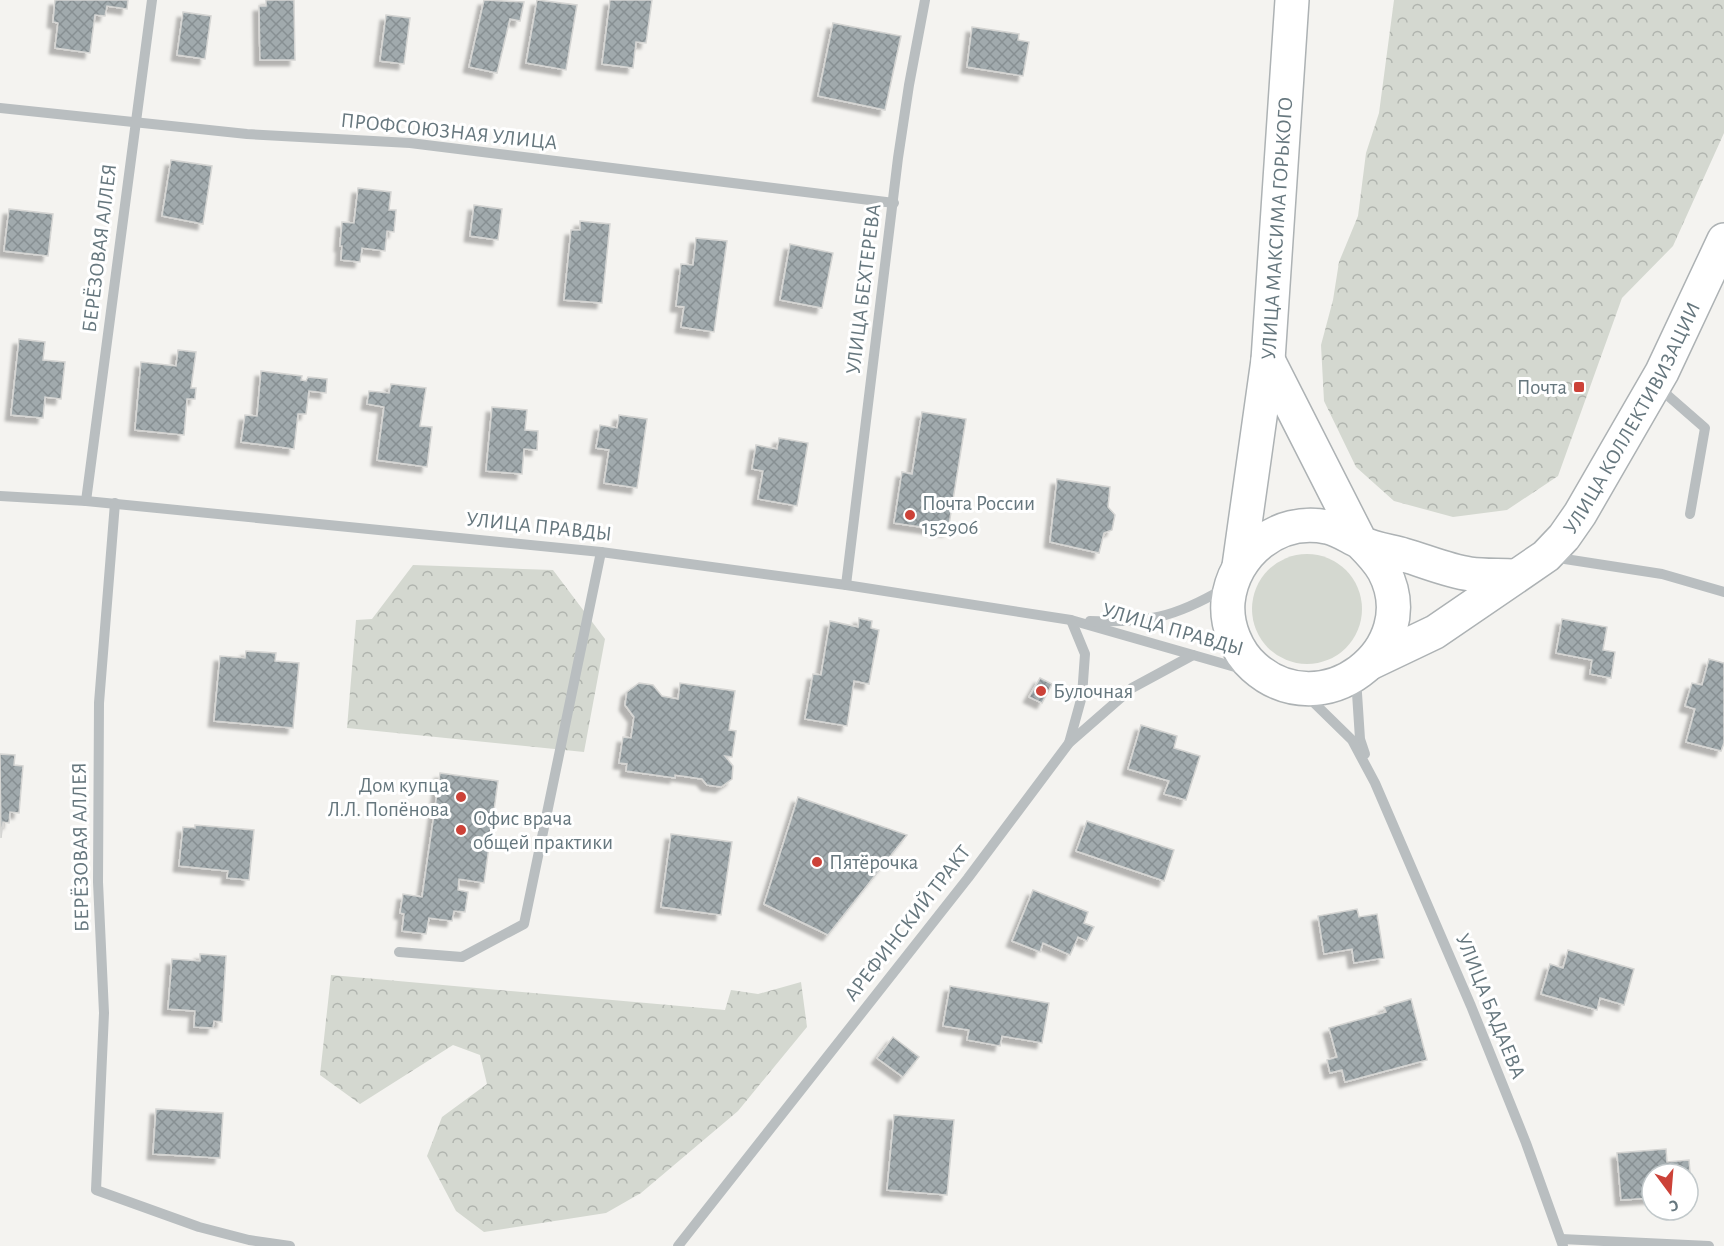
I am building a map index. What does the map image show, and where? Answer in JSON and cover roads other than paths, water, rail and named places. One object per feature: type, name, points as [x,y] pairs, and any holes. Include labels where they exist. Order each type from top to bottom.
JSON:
[{"type":"main road","name":"УЛИЦА МАКСИМА ГОРЬКОГО","points":[[1235,576],[1268,360],[1292,0]]},
{"type":"main road","name":"УЛИЦА КОЛЛЕКТИВИЗАЦИИ","points":[[1363,669],[1435,632],[1546,556],[1580,514],[1655,384],[1724,240]]},
{"type":"main road","name":"УЛИЦА МАКСИМА ГОРЬКОГО","points":[[1268,360],[1361,543]]},
{"type":"main road","points":[[1306,525],[1345,532],[1361,543],[1375,557],[1385,573],[1391,591],[1392,611],[1389,630],[1382,647],[1363,669],[1339,685],[1320,689],[1300,689],[1263,675],[1248,662],[1236,645],[1230,626],[1228,605],[1235,576],[1251,550],[1267,537],[1286,529],[1306,525]]},
{"type":"main road","points":[[1361,543],[1468,574],[1515,576]]},
{"type":"street","name":"БЕРЁЗОВАЯ АЛЛЕЯ","points":[[86,501],[152,0]]},
{"type":"street","name":"УЛИЦА БЕХТЕРЕВА","points":[[846,585],[909,85],[925,0]]},
{"type":"street","name":"ПРОФСОЮЗНАЯ УЛИЦА","points":[[0,108],[247,134],[410,143],[894,203]]},
{"type":"street","points":[[1655,384],[1705,428],[1690,514]]},
{"type":"street","name":"УЛИЦА ПРАВДЫ","points":[[0,496],[116,503],[600,552],[846,585],[1071,620],[1128,622],[1168,615],[1197,604],[1235,576]]},
{"type":"street","name":"БЕРЁЗОВАЯ АЛЛЕЯ","points":[[116,503],[99,703],[98,882],[104,1013],[96,1190],[199,1227],[249,1240],[290,1246]]},
{"type":"street","points":[[399,952],[462,957],[524,924],[600,552]]},
{"type":"street","points":[[1546,556],[1662,574],[1724,592]]},
{"type":"street","name":"УЛИЦА ПРАВДЫ","points":[[1071,620],[1263,675]]},
{"type":"street","points":[[1069,743],[1082,696],[1084,654],[1071,620]]},
{"type":"street","name":"АРЕФИНСКИЙ ТРАКТ","points":[[678,1246],[961,887],[1069,743],[1132,688],[1193,655]]},
{"type":"street","name":"УЛИЦА БАДАЕВА","points":[[1363,669],[1360,739],[1375,783],[1471,1006],[1526,1143],[1562,1242]]},
{"type":"street","name":"УЛИЦА БАДАЕВА","points":[[1300,689],[1352,740],[1375,783]]},
{"type":"street","points":[[1562,1242],[1708,1246]]},
{"type":"place","name":"Почта","points":[[1579,387]]},
{"type":"place","name":"Почта России 152906","points":[[910,515]]},
{"type":"place","name":"Булочная","points":[[1041,691]]},
{"type":"place","name":"Дом купца Л.Л. Попёнова","points":[[461,797]]},
{"type":"place","name":"Офис врача общей практики","points":[[461,830]]},
{"type":"place","name":"Пятёрочка","points":[[817,862]]}]
